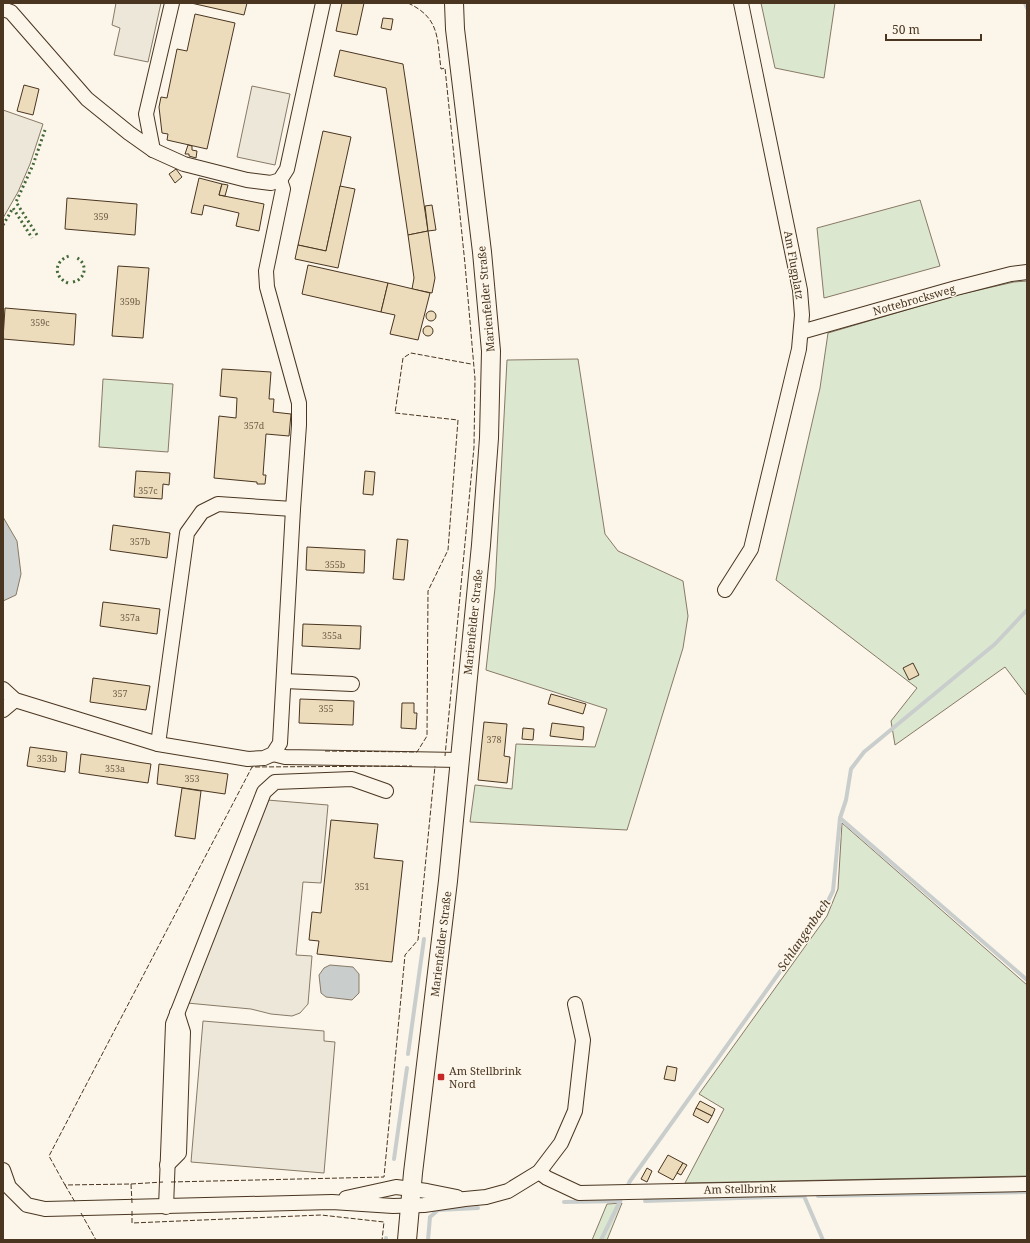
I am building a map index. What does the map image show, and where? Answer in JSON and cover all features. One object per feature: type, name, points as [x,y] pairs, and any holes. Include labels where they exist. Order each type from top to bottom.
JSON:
[{"type":"main road","name":"Marienfelder Straße","points":[[407,1240],[448,881],[481,545],[489,438],[491,352],[482,252],[455,29],[454,3]]},
{"type":"street","points":[[154,150],[146,114],[172,3]]},
{"type":"street","points":[[3,9],[11,12],[87,99],[129,133],[154,150],[184,164],[247,180],[271,183],[280,180],[287,169],[323,3]]},
{"type":"street","name":"Am Flugplatz","points":[[725,590],[751,549],[799,349],[802,314],[800,290],[741,3]]},
{"type":"street","points":[[3,689],[15,700],[158,744],[248,759],[264,758],[272,754],[280,744],[299,425],[299,402],[267,287],[266,271],[283,189],[280,180]]},
{"type":"street","name":"Nottebrocksweg","points":[[801,332],[956,288],[1011,274],[1027,272]]},
{"type":"street","points":[[158,744],[187,533],[202,512],[218,504],[293,509]]},
{"type":"street","points":[[284,681],[352,684]]},
{"type":"street","points":[[3,710],[15,700]]},
{"type":"street","points":[[272,754],[284,758],[460,760]]},
{"type":"street","points":[[166,1207],[173,1024],[264,792],[275,782],[352,779],[386,791]]},
{"type":"street","points":[[3,1170],[9,1187],[26,1205],[45,1209],[332,1202],[393,1206],[411,1197],[486,1197],[508,1191],[539,1172],[561,1143],[575,1111],[583,1040],[575,1004]]},
{"type":"street","name":"Am Stellbrink","points":[[539,1172],[547,1178],[579,1193],[1027,1184]]},
{"type":"street","points":[[332,1202],[396,1187],[411,1197]]},
{"type":"green space","points":[[761,3],[835,3],[824,78],[775,68]]},
{"type":"green space","points":[[920,200],[940,266],[824,298],[817,228]]},
{"type":"green space","points":[[1027,281],[1027,696],[1005,667],[895,745],[891,721],[917,688],[776,580],[820,388],[828,333],[957,295],[1014,282]]},
{"type":"green space","points":[[578,359],[605,534],[618,551],[683,581],[688,616],[683,648],[627,830],[470,822],[475,785],[512,789],[516,744],[595,747],[607,709],[486,670],[495,588],[507,360]]},
{"type":"green space","points":[[103,379],[173,384],[168,452],[99,447]]},
{"type":"green space","points":[[842,823],[1027,985],[1027,1176],[685,1183],[724,1109],[699,1094],[827,916],[838,889]]},
{"type":"green space","points":[[622,1203],[607,1240],[592,1240],[607,1204]]},
{"type":"shaded area","points":[[116,3],[161,3],[148,62],[114,55],[120,28],[112,25]]},
{"type":"shaded area","points":[[252,86],[290,94],[275,165],[237,157]]},
{"type":"shaded area","points":[[3,110],[43,124],[30,164],[18,192],[3,218]]},
{"type":"shaded area","points":[[3,517],[17,541],[21,574],[16,595],[3,601]]},
{"type":"shaded area","points":[[267,800],[328,805],[321,883],[303,882],[296,955],[312,956],[308,1004],[300,1013],[292,1016],[271,1014],[251,1009],[187,1003]]},
{"type":"shaded area","points":[[330,965],[353,967],[359,974],[359,993],[352,1000],[326,997],[321,993],[319,975],[324,968]]},
{"type":"shaded area","points":[[203,1021],[324,1031],[324,1041],[335,1042],[324,1173],[191,1162]]},
{"type":"building","points":[[191,3],[247,3],[244,15]]},
{"type":"building","points":[[342,3],[364,3],[357,35],[336,31]]},
{"type":"building","points":[[195,14],[235,23],[207,149],[167,140],[168,134],[162,133],[159,107],[161,97],[167,98],[177,49],[187,51]]},
{"type":"building","points":[[383,18],[393,19],[391,30],[381,28]]},
{"type":"building","points":[[340,50],[403,64],[428,231],[408,235],[386,88],[334,76]]},
{"type":"building","points":[[24,85],[39,89],[33,115],[17,111]]},
{"type":"building","points":[[323,131],[351,137],[326,251],[298,245]]},
{"type":"building","points":[[188,145],[192,146],[192,150],[197,151],[196,158],[189,156],[189,154],[185,154]]},
{"type":"building","points":[[176,169],[182,177],[175,183],[169,174]]},
{"type":"building","points":[[199,178],[222,184],[219,195],[264,204],[259,231],[236,226],[239,213],[204,205],[202,215],[191,213]]},
{"type":"building","points":[[222,184],[228,185],[225,196],[219,195]]},
{"type":"building","points":[[340,186],[355,189],[338,268],[295,259],[298,245],[326,251]]},
{"type":"building","points":[[67,198],[137,204],[135,235],[65,229]]},
{"type":"building","points":[[432,205],[436,230],[428,231],[425,206]]},
{"type":"building","points":[[428,231],[435,278],[432,293],[412,289],[414,278],[408,235]]},
{"type":"building","points":[[308,265],[388,283],[381,312],[302,294]]},
{"type":"building","points":[[118,266],[149,268],[143,338],[112,336]]},
{"type":"building","points":[[388,283],[430,293],[418,340],[390,334],[395,315],[381,312]]},
{"type":"building","points":[[5,308],[76,314],[74,345],[3,339]]},
{"type":"building","points":[[431,311],[436,316],[431,321],[426,316]]},
{"type":"building","points":[[428,326],[433,331],[428,336],[423,331]]},
{"type":"building","points":[[222,369],[271,372],[269,399],[274,399],[273,412],[291,414],[289,436],[266,434],[263,475],[266,475],[265,484],[214,478],[219,416],[236,418],[237,398],[220,396]]},
{"type":"building","points":[[136,471],[170,473],[169,485],[163,484],[162,499],[134,497]]},
{"type":"building","points":[[365,471],[375,472],[373,495],[363,494]]},
{"type":"building","points":[[113,525],[170,533],[167,558],[110,550]]},
{"type":"building","points":[[397,539],[408,540],[404,580],[393,579]]},
{"type":"building","points":[[307,547],[365,550],[364,573],[306,570]]},
{"type":"building","points":[[103,602],[160,609],[157,634],[100,626]]},
{"type":"building","points":[[303,624],[361,626],[360,649],[302,646]]},
{"type":"building","points":[[913,663],[919,675],[909,680],[903,668]]},
{"type":"building","points":[[93,678],[150,686],[146,710],[90,702]]},
{"type":"building","points":[[551,694],[586,704],[583,714],[548,704]]},
{"type":"building","points":[[300,699],[354,701],[353,725],[299,723]]},
{"type":"building","points":[[402,703],[414,703],[414,713],[417,713],[416,729],[401,728]]},
{"type":"building","points":[[484,722],[507,724],[504,756],[510,757],[507,783],[478,780]]},
{"type":"building","points":[[552,723],[584,727],[583,740],[550,736]]},
{"type":"building","points":[[523,728],[534,729],[533,740],[522,739]]},
{"type":"building","points":[[30,747],[67,752],[65,772],[27,766]]},
{"type":"building","points":[[81,754],[151,764],[148,783],[79,773]]},
{"type":"building","points":[[159,764],[228,774],[225,794],[157,784]]},
{"type":"building","points":[[182,788],[201,791],[195,839],[175,836]]},
{"type":"building","points":[[331,820],[378,824],[374,858],[403,861],[392,962],[317,954],[319,941],[309,940],[312,912],[321,913]]},
{"type":"building","points":[[667,1066],[677,1068],[675,1081],[664,1079]]},
{"type":"building","points":[[700,1101],[715,1109],[712,1116],[696,1108]]},
{"type":"building","points":[[696,1108],[712,1116],[708,1123],[693,1115]]},
{"type":"building","points":[[668,1155],[683,1163],[673,1180],[658,1172]]},
{"type":"building","points":[[683,1163],[687,1165],[681,1175],[677,1173]]},
{"type":"building","points":[[647,1168],[652,1171],[647,1182],[641,1179]]},
{"type":"waterway","name":"Schlangenbach","points":[[1025,3],[1027,8]]},
{"type":"waterway","name":"Schlangenbach","points":[[626,1189],[630,1181],[822,913],[833,891],[840,818],[846,800],[851,769],[864,752],[995,644],[1027,610]]},
{"type":"waterway","points":[[840,818],[1027,980]]},
{"type":"waterway","points":[[408,1054],[424,939]]},
{"type":"waterway","points":[[394,1159],[407,1068]]},
{"type":"waterway","points":[[818,1196],[1027,1192]]},
{"type":"waterway","name":"Schlangenbach","points":[[601,1240],[623,1195]]},
{"type":"waterway","points":[[645,1201],[804,1196],[823,1240]]},
{"type":"waterway","points":[[564,1202],[620,1201]]},
{"type":"waterway","points":[[428,1240],[430,1217],[438,1210],[478,1208]]},
{"type":"hedge","points":[[37,235],[16,202],[33,165],[45,130]]},
{"type":"hedge","points":[[3,225],[13,208],[32,238]]},
{"type":"hedge","points":[[68,283],[60,277],[57,269],[60,261],[69,256]]},
{"type":"hedge","points":[[73,282],[81,278],[84,270],[82,263],[75,257]]},
{"type":"fence","points":[[408,3],[426,15],[431,22],[437,38],[441,69],[445,68],[475,379],[474,447],[445,756]]},
{"type":"fence","points":[[325,751],[417,752],[427,736],[428,591],[448,550],[458,420],[395,413],[403,358],[411,353],[471,364]]},
{"type":"fence","points":[[132,1203],[131,1184],[65,1185],[49,1156],[252,767],[412,766]]},
{"type":"fence","points":[[171,1182],[384,1177],[405,955],[418,940],[435,766]]},
{"type":"fence","points":[[131,1184],[163,1182]]},
{"type":"fence","points":[[65,1185],[75,1202]]},
{"type":"fence","points":[[132,1211],[132,1223],[321,1215],[384,1222],[382,1240]]},
{"type":"fence","points":[[81,1213],[96,1240]]},
{"type":"place","name":"Am Stellbrink Nord","points":[[441,1077]]}]
